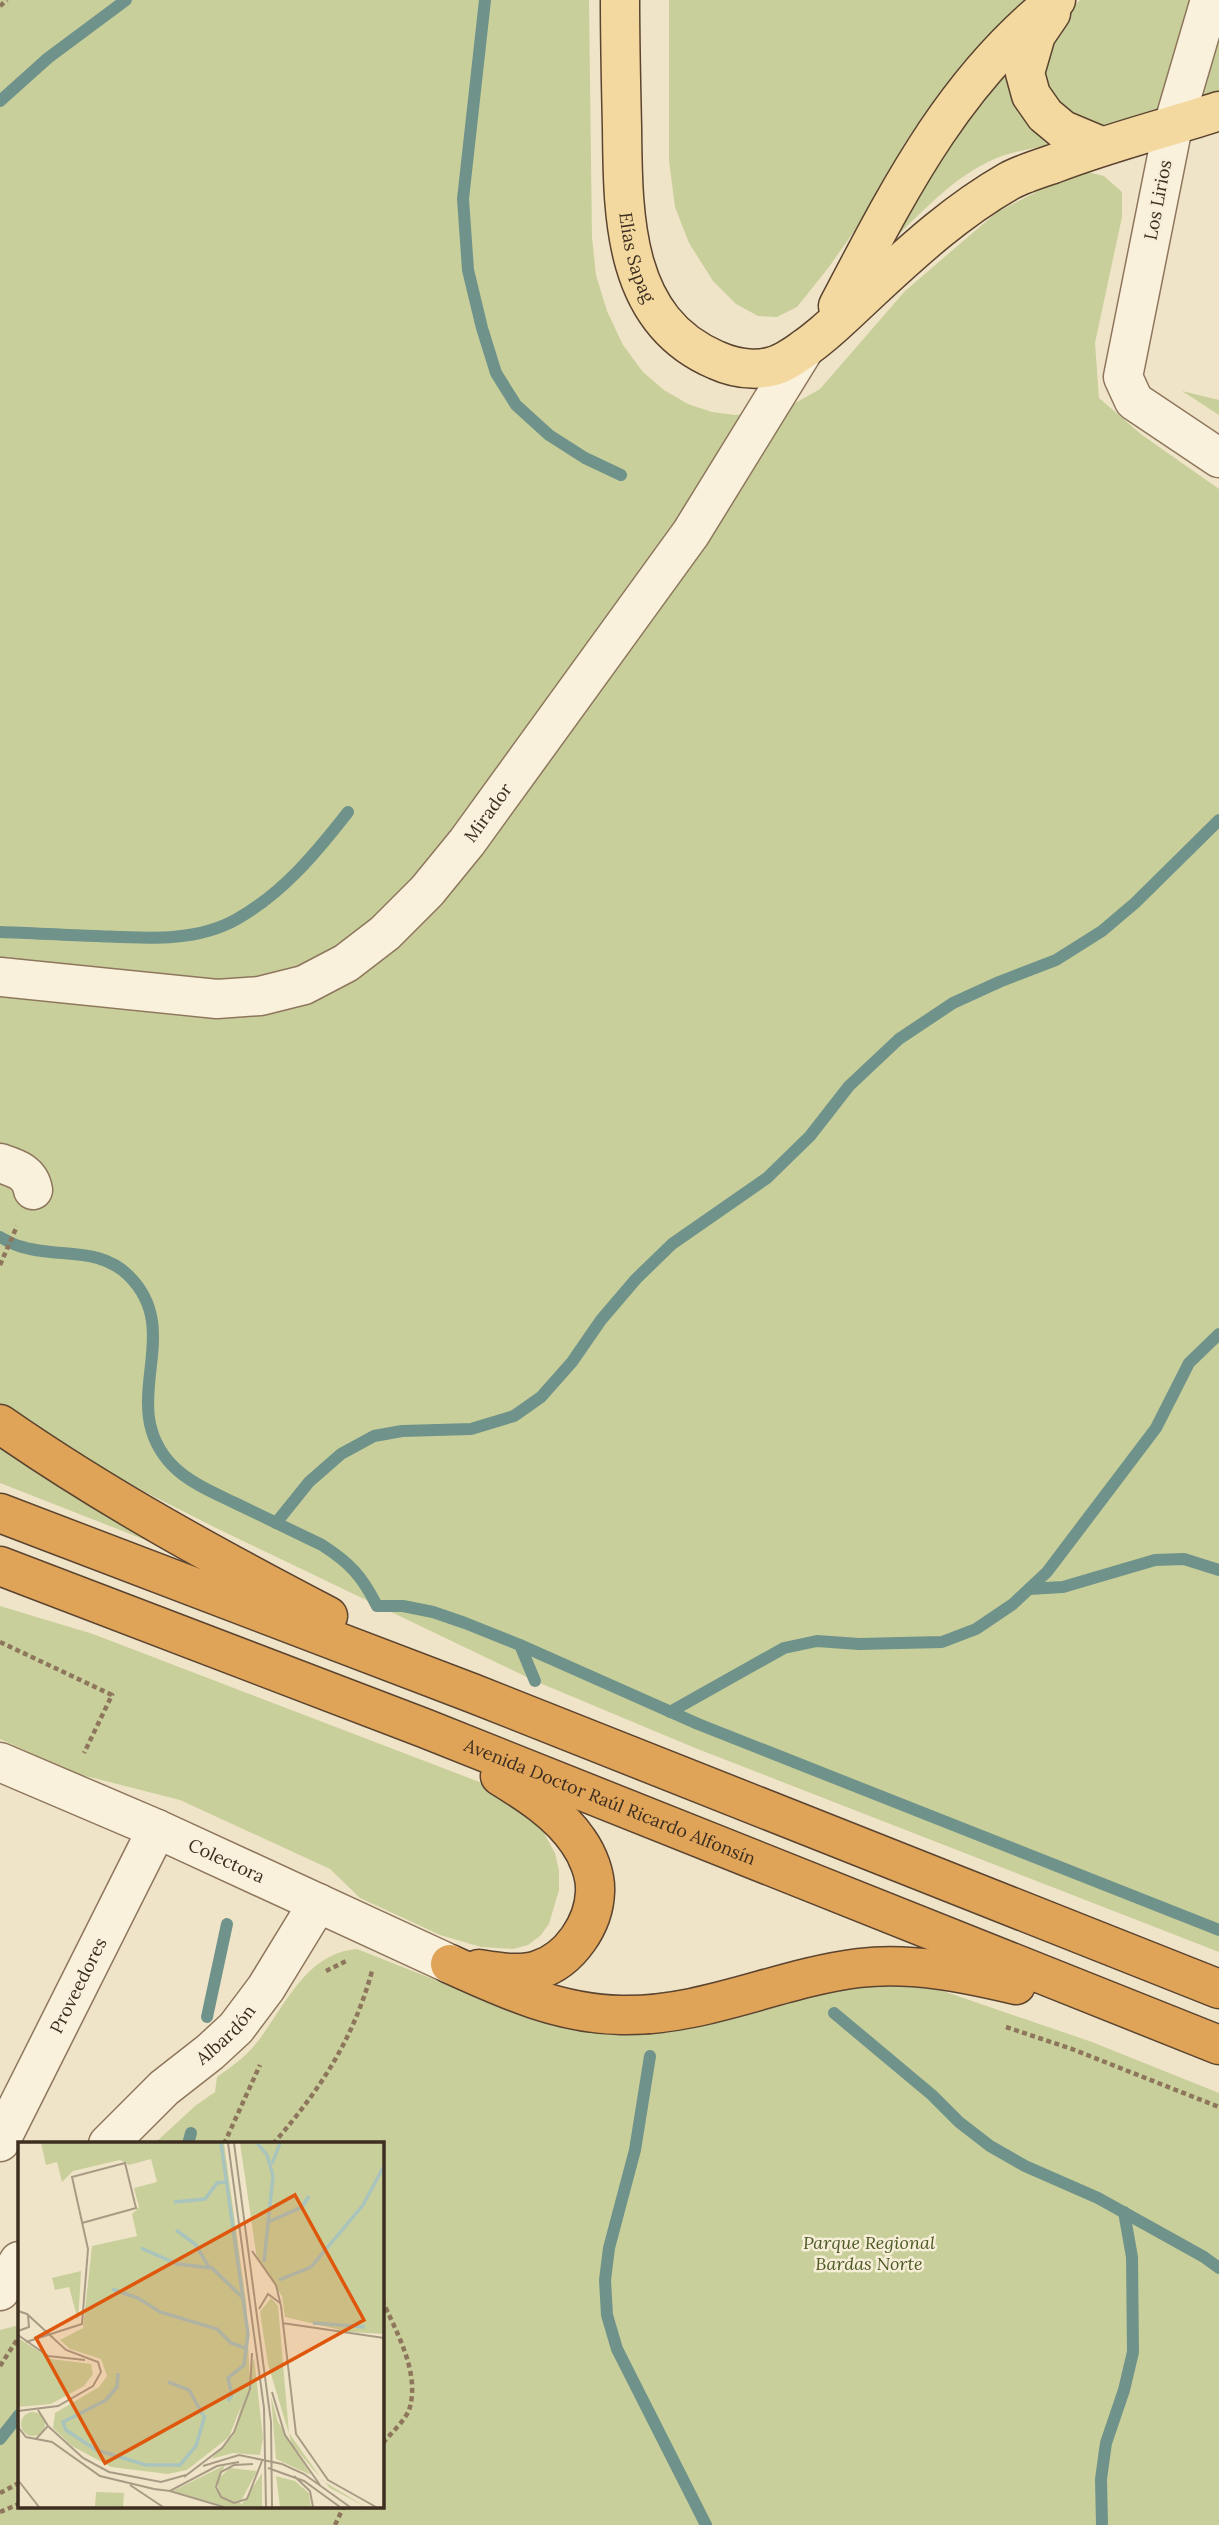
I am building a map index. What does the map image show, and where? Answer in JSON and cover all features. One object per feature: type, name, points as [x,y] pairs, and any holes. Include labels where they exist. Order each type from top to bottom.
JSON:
[{"type":"highway","points":[[0,1424],[61,1466],[147,1518],[472,1693]]},
{"type":"highway","points":[[0,1513],[472,1693],[1219,1989]]},
{"type":"highway","name":"Avenida Doctor Raúl Ricardo Alfonsín","points":[[0,1566],[424,1728],[1219,2045]]},
{"type":"highway","points":[[0,1580],[96,1603]]},
{"type":"highway","points":[[424,1728],[539,1801],[563,1822],[580,1843],[591,1866],[596,1891],[590,1916],[579,1940],[561,1958],[538,1970],[513,1973],[450,1964]]},
{"type":"highway","points":[[450,1964],[555,2008],[598,2014],[644,2015],[686,2010],[825,1974],[888,1966],[961,1972],[1147,2017]]},
{"type":"main road","name":"Elías Sapag","points":[[620,0],[622,183],[627,232],[637,274],[654,309],[675,335],[699,353],[730,366],[758,369],[784,362],[815,340],[954,216],[1011,180],[1101,146],[1219,111]]},
{"type":"main road","points":[[815,340],[925,146],[946,116],[1009,42],[1058,0]]},
{"type":"main road","points":[[1058,0],[1036,35],[1026,73],[1031,95],[1045,115],[1063,130],[1101,146]]},
{"type":"street","name":"Los Lirios","points":[[1210,0],[1173,126],[1123,377],[1134,401],[1219,458]]},
{"type":"street","name":"Mirador","points":[[0,977],[217,999],[260,996],[304,985],[346,963],[385,933],[428,891],[467,842],[691,533],[815,340]]},
{"type":"street","points":[[0,1163],[24,1173],[33,1190]]},
{"type":"street","name":"Colectora","points":[[0,1762],[157,1829],[450,1964]]},
{"type":"street","name":"Proveedores","points":[[0,2142],[157,1829]]},
{"type":"street","name":"Albardón","points":[[110,2142],[164,2088],[236,2028],[266,1988],[318,1903]]},
{"type":"street","points":[[0,2291],[18,2263]]},
{"type":"path","points":[[0,6],[8,0]]},
{"type":"path","points":[[0,1642],[112,1695],[80,1762]]},
{"type":"path","points":[[275,2142],[308,2101],[343,2048],[364,2001],[374,1963]]},
{"type":"path","points":[[1002,2025],[1072,2049],[1219,2107]]},
{"type":"path","points":[[225,2142],[263,2057]]},
{"type":"path","points":[[383,2302],[399,2336],[410,2373],[412,2391],[408,2412],[383,2443]]},
{"type":"path","points":[[0,2366],[18,2339]]},
{"type":"path","points":[[0,2493],[18,2484]]},
{"type":"path","points":[[0,2512],[18,2504]]},
{"type":"path","points":[[335,2525],[343,2508]]},
{"type":"green space","points":[[0,0],[589,0],[592,237],[596,275],[607,311],[623,345],[643,372],[664,390],[688,404],[712,412],[735,415],[765,413],[792,405],[820,389],[905,291],[997,212],[1079,170],[1104,176],[1122,192],[1122,217],[1095,343],[1099,398],[1142,435],[1219,489],[1219,1952],[695,1748],[535,1681],[214,1527],[0,1411]]},
{"type":"green space","points":[[669,0],[1034,0],[939,98],[907,139],[855,230],[829,267],[797,307],[777,317],[758,316],[736,304],[713,281],[689,243],[675,207],[669,161]]},
{"type":"green space","points":[[1080,0],[1195,0],[1162,109],[1110,127],[1090,126],[1037,88],[1062,19]]},
{"type":"green space","points":[[1219,24],[1219,98],[1198,105]]},
{"type":"green space","points":[[1008,66],[1021,109],[1048,145],[1005,155],[973,170],[930,204],[892,241],[952,136]]},
{"type":"green space","points":[[1182,391],[1219,400],[1219,415]]},
{"type":"green space","points":[[0,1437],[166,1548],[0,1483]]},
{"type":"green space","points":[[0,1606],[93,1634],[490,1786],[527,1813],[544,1833],[555,1853],[559,1890],[549,1924],[540,1936],[528,1945],[513,1949],[481,1947],[440,1935],[360,1898],[330,1869],[180,1800],[74,1773],[0,1739]]},
{"type":"green space","name":"Parque Regional Bardas Norte","points":[[357,1949],[519,2013],[822,1983],[911,1980],[1092,2042],[1219,2093],[1219,2525],[0,2525],[0,2330],[18,2325],[18,2508],[383,2508],[383,2142],[156,2142],[195,2106],[215,2092],[217,2077],[254,2046],[309,1972],[339,1953]]},
{"type":"waterway","points":[[0,101],[48,58],[126,0]]},
{"type":"waterway","points":[[485,0],[463,199],[468,270],[482,328],[496,373],[516,405],[549,435],[585,458],[621,475]]},
{"type":"waterway","points":[[0,932],[150,938],[186,935],[221,927],[254,909],[284,885],[348,812]]},
{"type":"waterway","points":[[276,1523],[309,1482],[341,1454],[374,1436],[402,1431],[471,1429],[514,1416],[541,1397],[572,1362],[601,1320],[636,1279],[672,1244],[767,1178],[810,1136],[849,1086],[899,1039],[953,1003],[1056,960],[1102,931],[1135,903],[1219,820]]},
{"type":"waterway","points":[[0,1237],[33,1250],[91,1256],[117,1266],[129,1276],[145,1298],[152,1321],[149,1418],[156,1442],[172,1465],[202,1487],[322,1545],[348,1564],[366,1586],[377,1606],[403,1606],[433,1612],[465,1623],[698,1724],[1219,1930]]},
{"type":"waterway","points":[[670,1712],[784,1648],[817,1641],[859,1644],[942,1642],[976,1629],[1013,1604],[1047,1572],[1156,1428],[1189,1363],[1219,1334]]},
{"type":"waterway","points":[[1029,1589],[1063,1587],[1155,1560],[1184,1559],[1219,1570]]},
{"type":"waterway","points":[[520,1645],[535,1681]]},
{"type":"waterway","points":[[207,2017],[227,1924]]},
{"type":"waterway","points":[[834,2013],[990,2146],[1025,2166],[1098,2198],[1219,2268]]},
{"type":"waterway","points":[[650,2056],[635,2150],[609,2248],[605,2280],[607,2315],[617,2349],[706,2525]]},
{"type":"waterway","points":[[189,2142],[191,2133]]},
{"type":"waterway","points":[[1102,2525],[1101,2479],[1106,2443],[1124,2390],[1133,2352],[1132,2257],[1124,2212]]},
{"type":"waterway","points":[[0,2439],[18,2416]]}]
